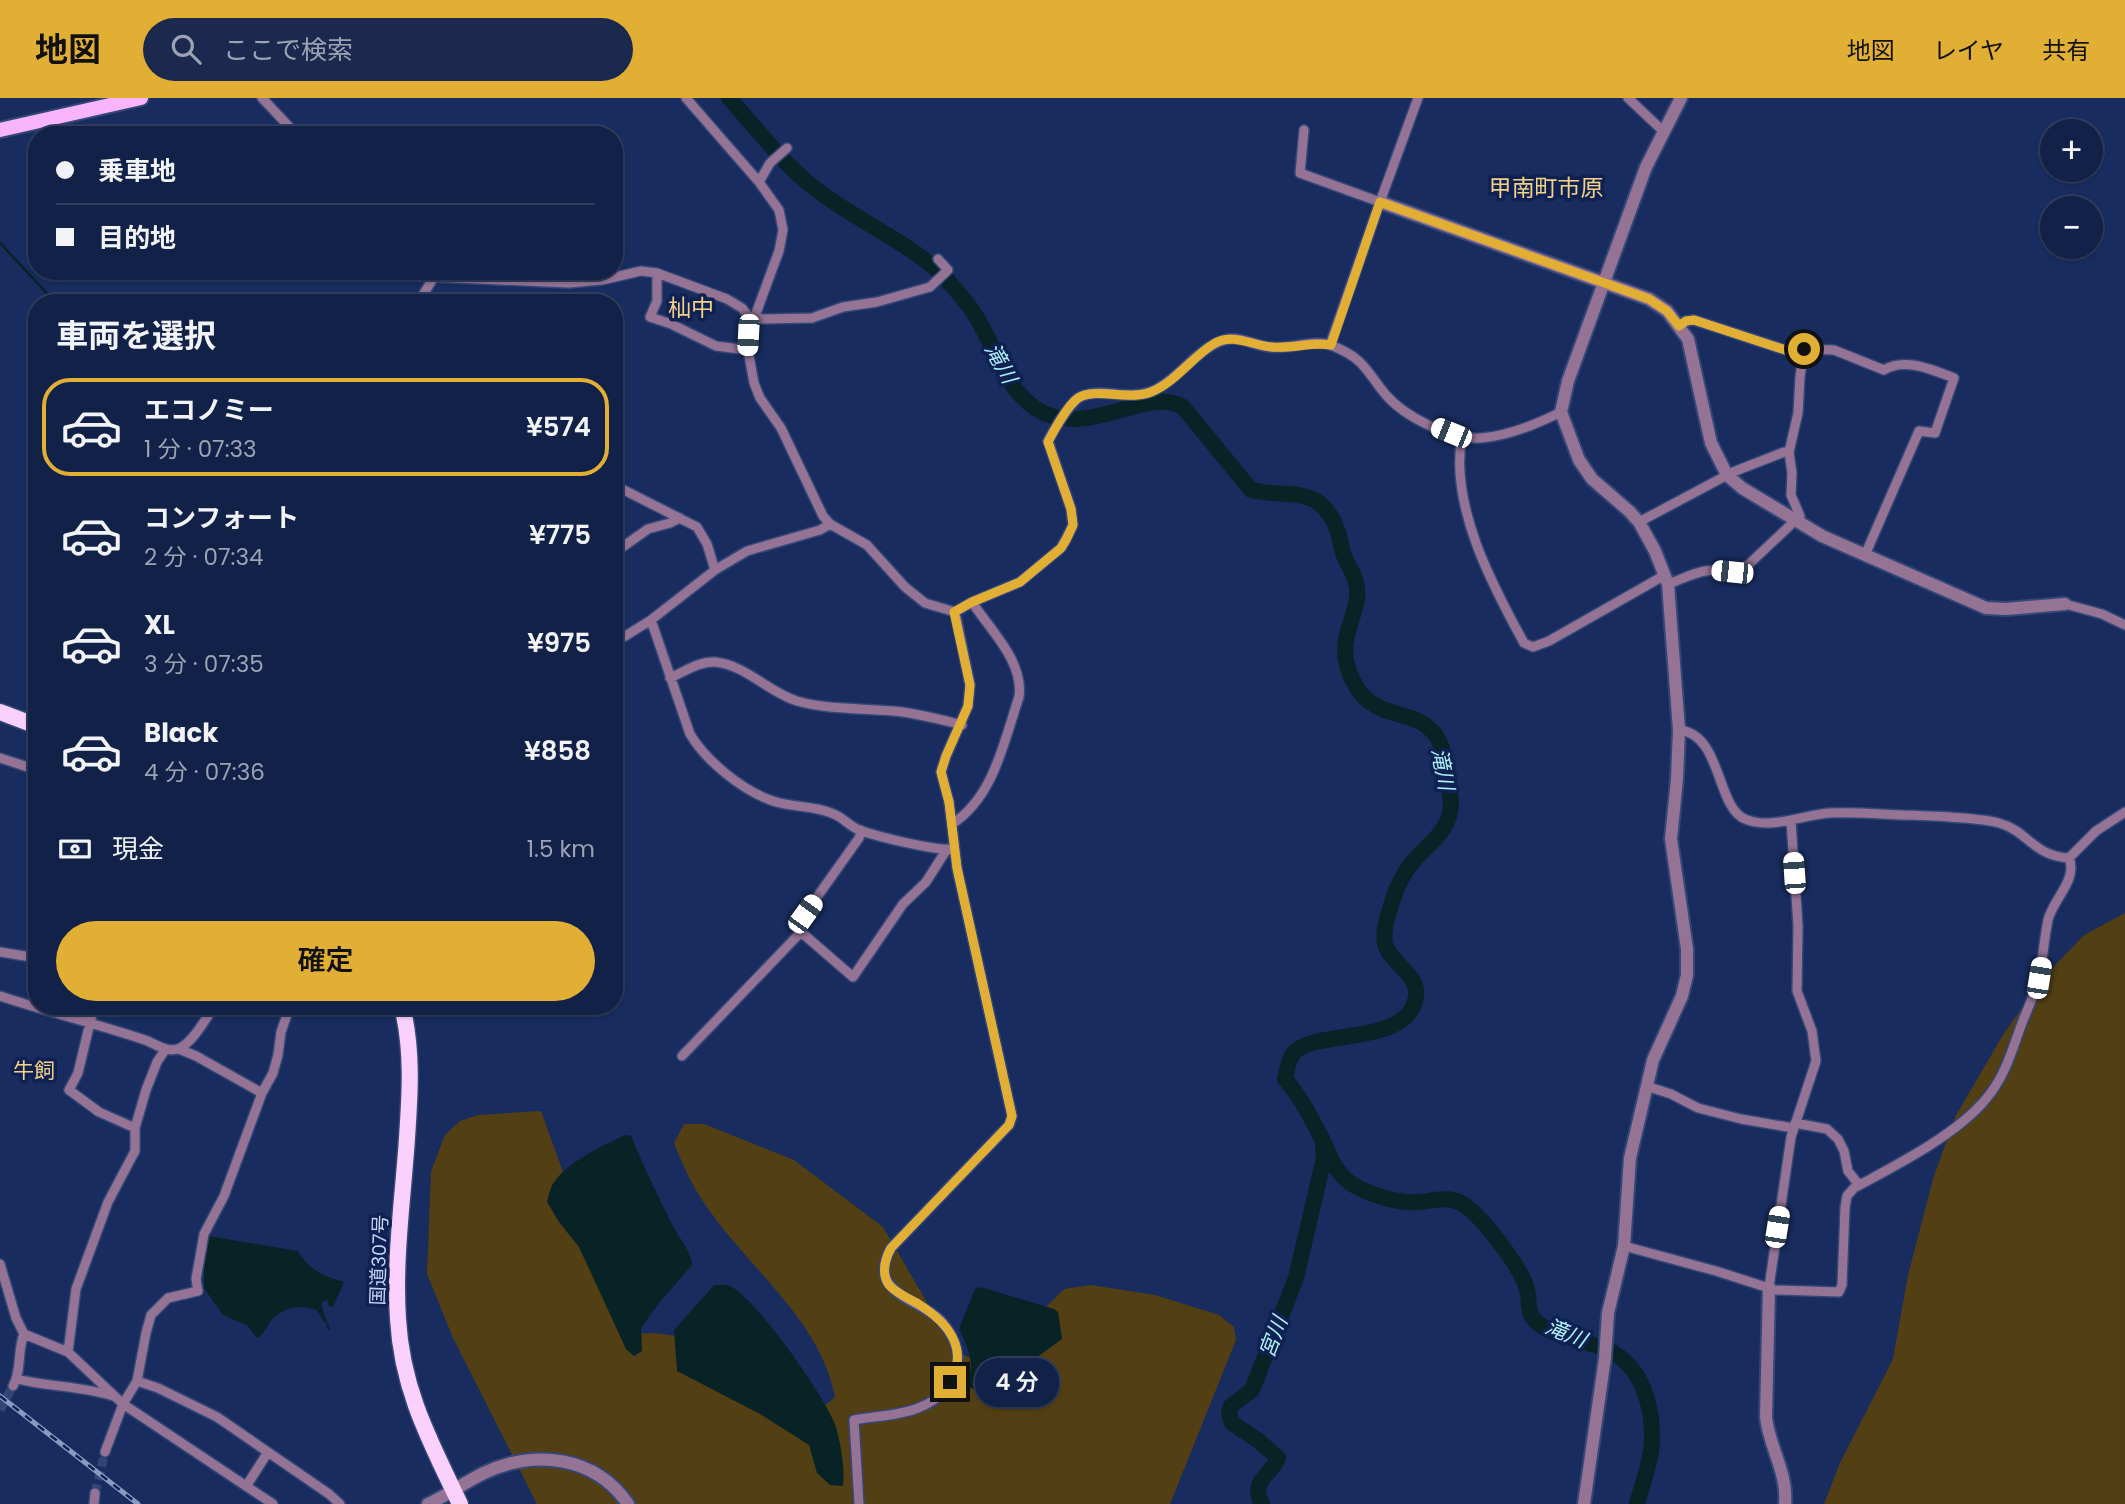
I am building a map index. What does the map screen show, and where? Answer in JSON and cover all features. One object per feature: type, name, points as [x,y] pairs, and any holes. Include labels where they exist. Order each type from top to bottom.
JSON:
[{"type":"highway","points":[[0,712],[28,723]]},
{"type":"highway","name":"国道307号","points":[[404,1015],[411,1077],[397,1264],[398,1321],[406,1375],[422,1426],[457,1498]]},
{"type":"main road","points":[[0,130],[141,98]]},
{"type":"street","points":[[262,98],[288,126]]},
{"type":"street","points":[[686,98],[759,182],[779,210],[783,230],[773,271],[748,335],[754,383],[760,398],[781,428],[823,516],[830,524],[867,545],[905,587],[926,603],[954,612],[1020,582],[1061,548],[1073,525],[1071,509],[1048,442],[1072,403],[1080,396],[1093,393],[1125,397],[1152,391],[1216,342],[1231,338],[1270,347],[1288,348],[1320,343],[1331,345],[1354,356],[1370,371],[1387,396],[1404,411],[1423,422],[1462,436],[1480,438],[1504,433],[1536,424],[1561,412]]},
{"type":"street","points":[[1331,345],[1418,98]]},
{"type":"street","points":[[1628,98],[1663,131]]},
{"type":"street","points":[[1584,1504],[1606,1346],[1608,1313],[1624,1246],[1630,1158],[1655,1054],[1677,1008],[1687,975],[1687,949],[1671,839],[1679,730],[1667,580],[1656,551],[1639,522],[1592,479],[1579,460],[1561,412],[1569,381],[1646,167],[1681,98]]},
{"type":"street","points":[[1304,130],[1300,173],[1649,299],[1667,311],[1688,339],[1711,443],[1727,475],[1742,488],[1796,521],[1822,536],[1986,608],[2006,610],[2064,604],[2102,614],[2125,625]]},
{"type":"street","points":[[759,182],[770,163],[785,149]]},
{"type":"street","points":[[623,275],[641,271],[657,273],[727,299],[754,318],[812,317],[934,285],[948,270],[937,258]]},
{"type":"street","points":[[657,273],[657,301],[650,317],[716,346],[748,350]]},
{"type":"street","points":[[523,280],[569,283],[602,280]]},
{"type":"street","points":[[1679,326],[1694,320],[1804,356]]},
{"type":"street","points":[[1462,436],[1459,448],[1463,503],[1492,577],[1524,643],[1533,648],[1667,580],[1708,570],[1738,571],[1796,521],[1800,516],[1791,495],[1789,452],[1798,413],[1804,349],[1825,348],[1884,370],[1888,367],[1916,365],[1954,378],[1935,433],[1919,431],[1865,555]]},
{"type":"street","points":[[1639,522],[1727,475],[1789,452]]},
{"type":"street","points":[[623,490],[697,527],[707,544],[715,569]]},
{"type":"street","points":[[623,547],[648,529],[680,518]]},
{"type":"street","points":[[623,637],[651,620],[715,569],[747,551],[820,530],[830,524]]},
{"type":"street","points":[[952,824],[981,797],[992,775],[1021,684],[998,636],[972,602]]},
{"type":"street","points":[[859,1504],[854,1420],[915,1409],[926,1404],[950,1382],[960,1361],[958,1349],[941,1321],[890,1285],[884,1266],[887,1257],[891,1248],[1009,1125],[1012,1116],[950,850],[952,824],[941,772],[968,706],[970,685],[954,612]]},
{"type":"street","points":[[651,620],[690,734],[712,764],[773,802],[812,807],[836,815],[861,831],[930,848],[950,850]]},
{"type":"street","points":[[670,678],[700,664],[715,662],[739,669],[796,701],[844,709],[914,714],[961,725]]},
{"type":"street","points":[[1679,730],[1703,741],[1734,811],[1739,816],[1755,822],[1791,821],[1827,813],[1903,815],[2000,823],[2040,851],[2054,857],[2069,858],[2096,831],[2125,812]]},
{"type":"street","points":[[0,758],[28,767]]},
{"type":"street","points":[[1785,1504],[1783,1478],[1769,1437],[1766,1416],[1769,1287],[1794,1126],[1816,1061],[1816,1043],[1797,991],[1798,926],[1791,821]]},
{"type":"street","points":[[682,1056],[801,932],[805,914],[859,838],[861,831]]},
{"type":"street","points":[[801,932],[853,977],[903,904],[926,882],[950,850]]},
{"type":"street","points":[[1624,1246],[1775,1290],[1839,1292],[1842,1285],[1847,1196],[1859,1185],[1914,1155],[1961,1122],[1985,1100],[2003,1076],[2039,978],[2048,919],[2053,905],[2070,879],[2072,866],[2069,858]]},
{"type":"street","points":[[0,952],[28,957]]},
{"type":"street","points":[[0,996],[28,1004]]},
{"type":"street","points":[[66,1015],[153,1043],[165,1050],[179,1049],[262,1093]]},
{"type":"street","points":[[92,1015],[78,1073],[69,1090],[99,1112],[135,1128]]},
{"type":"street","points":[[179,1049],[207,1015]]},
{"type":"street","points":[[105,1452],[123,1404],[137,1381],[151,1315],[169,1298],[198,1291],[196,1279],[204,1234],[224,1196],[262,1093],[273,1073],[287,1015]]},
{"type":"street","points":[[68,1352],[76,1289],[108,1202],[135,1151],[135,1128],[146,1090],[165,1050]]},
{"type":"street","points":[[1646,1086],[1671,1094],[1698,1108],[1741,1119],[1827,1129],[1838,1139],[1848,1171],[1859,1185]]},
{"type":"street","points":[[0,1264],[16,1318],[24,1334],[68,1352],[123,1404],[273,1504]]},
{"type":"street","points":[[24,1334],[20,1344],[15,1383],[91,1389],[114,1396]]},
{"type":"street","points":[[137,1381],[217,1417],[340,1504]]},
{"type":"street","points":[[247,1485],[268,1452]]},
{"type":"street","points":[[428,1504],[457,1498],[482,1474],[507,1464],[535,1458],[573,1463],[600,1476],[616,1489],[628,1504]]},
{"type":"street","points":[[94,1504],[95,1493]]},
{"type":"shaded area","points":[[2125,913],[2125,1504],[1824,1504],[1840,1463],[1893,1359],[1908,1275],[1933,1179],[1955,1117],[2003,1035],[2042,979],[2084,935]]},
{"type":"shaded area","points":[[541,1111],[620,1330],[632,1334],[655,1333],[683,1337],[821,1409],[835,1397],[815,1344],[800,1321],[698,1194],[674,1143],[684,1124],[704,1124],[794,1160],[883,1227],[955,1350],[974,1360],[1029,1324],[1064,1289],[1091,1285],[1155,1295],[1219,1315],[1234,1327],[1236,1340],[1170,1504],[537,1504],[453,1338],[427,1274],[431,1171],[445,1135],[460,1121],[478,1115]]},
{"type":"shaded area","points":[[626,1135],[631,1136],[692,1265],[641,1328],[642,1351],[634,1356],[626,1349],[579,1247],[547,1202],[553,1183],[569,1167],[598,1148]]},
{"type":"shaded area","points":[[209,1236],[298,1251],[317,1271],[344,1282],[333,1307],[329,1306],[327,1300],[322,1302],[330,1329],[328,1331],[326,1322],[317,1310],[292,1308],[276,1316],[257,1338],[248,1326],[223,1315],[204,1288],[204,1259]]},
{"type":"shaded area","points":[[714,1285],[730,1286],[742,1294],[773,1329],[805,1373],[836,1427],[843,1464],[843,1486],[830,1485],[817,1473],[809,1445],[760,1414],[677,1371],[674,1330]]},
{"type":"shaded area","points":[[981,1287],[1054,1309],[1058,1312],[1062,1339],[988,1393],[981,1393],[967,1386],[971,1370],[970,1356],[959,1329],[975,1289]]},
{"type":"waterway","name":"滝川","points":[[729,98],[780,156],[813,187],[907,247],[946,278],[977,318],[1013,386],[1035,408],[1054,417],[1074,419],[1094,417],[1151,403],[1168,402],[1183,407],[1251,490],[1303,496],[1323,506],[1331,516],[1357,586],[1357,598],[1345,647],[1347,665],[1355,685],[1366,699],[1377,707],[1415,720],[1427,726],[1437,737],[1443,755],[1451,804],[1441,832],[1414,860],[1402,878],[1386,923],[1384,940],[1388,951],[1414,982],[1416,989],[1416,997],[1409,1013],[1396,1024],[1378,1031],[1303,1046],[1291,1057],[1285,1079],[1308,1112],[1343,1177],[1364,1190],[1392,1200],[1411,1202],[1446,1199],[1461,1203],[1488,1228],[1515,1265],[1526,1286],[1530,1313],[1536,1322],[1554,1332],[1610,1351],[1633,1370],[1645,1392],[1652,1429],[1650,1458],[1637,1504]]},
{"type":"waterway","points":[[0,243],[28,273]]},
{"type":"waterway","points":[[35,280],[48,294]]},
{"type":"waterway","name":"宮川","points":[[1262,1504],[1258,1489],[1260,1483],[1278,1458],[1232,1423],[1229,1413],[1231,1406],[1252,1390],[1296,1278],[1324,1158],[1323,1148]]},
{"type":"tunnel","points":[[0,1410],[13,1386]]},
{"type":"tunnel","points":[[95,1493],[105,1452]]},
{"type":"railway","points":[[0,1396],[138,1504]]},
{"type":"district","name":"甲南町市原","points":[[1546,188]]},
{"type":"district","name":"杣中","points":[[691,308]]},
{"type":"district","name":"牛飼","points":[[34,1070]]},
{"type":"route","points":[[950,1382],[960,1361],[958,1349],[947,1329],[941,1321],[890,1285],[884,1266],[891,1248],[1009,1125],[1012,1116],[957,868],[949,802],[941,772],[968,706],[970,685],[954,612],[1020,582],[1061,548],[1066,540],[1073,525],[1071,509],[1048,442],[1072,403],[1080,396],[1093,393],[1125,397],[1152,391],[1216,342],[1231,338],[1270,347],[1288,348],[1320,343],[1331,345],[1380,202],[1649,299],[1667,311],[1679,326],[1694,320],[1804,356],[1804,349]]}]
